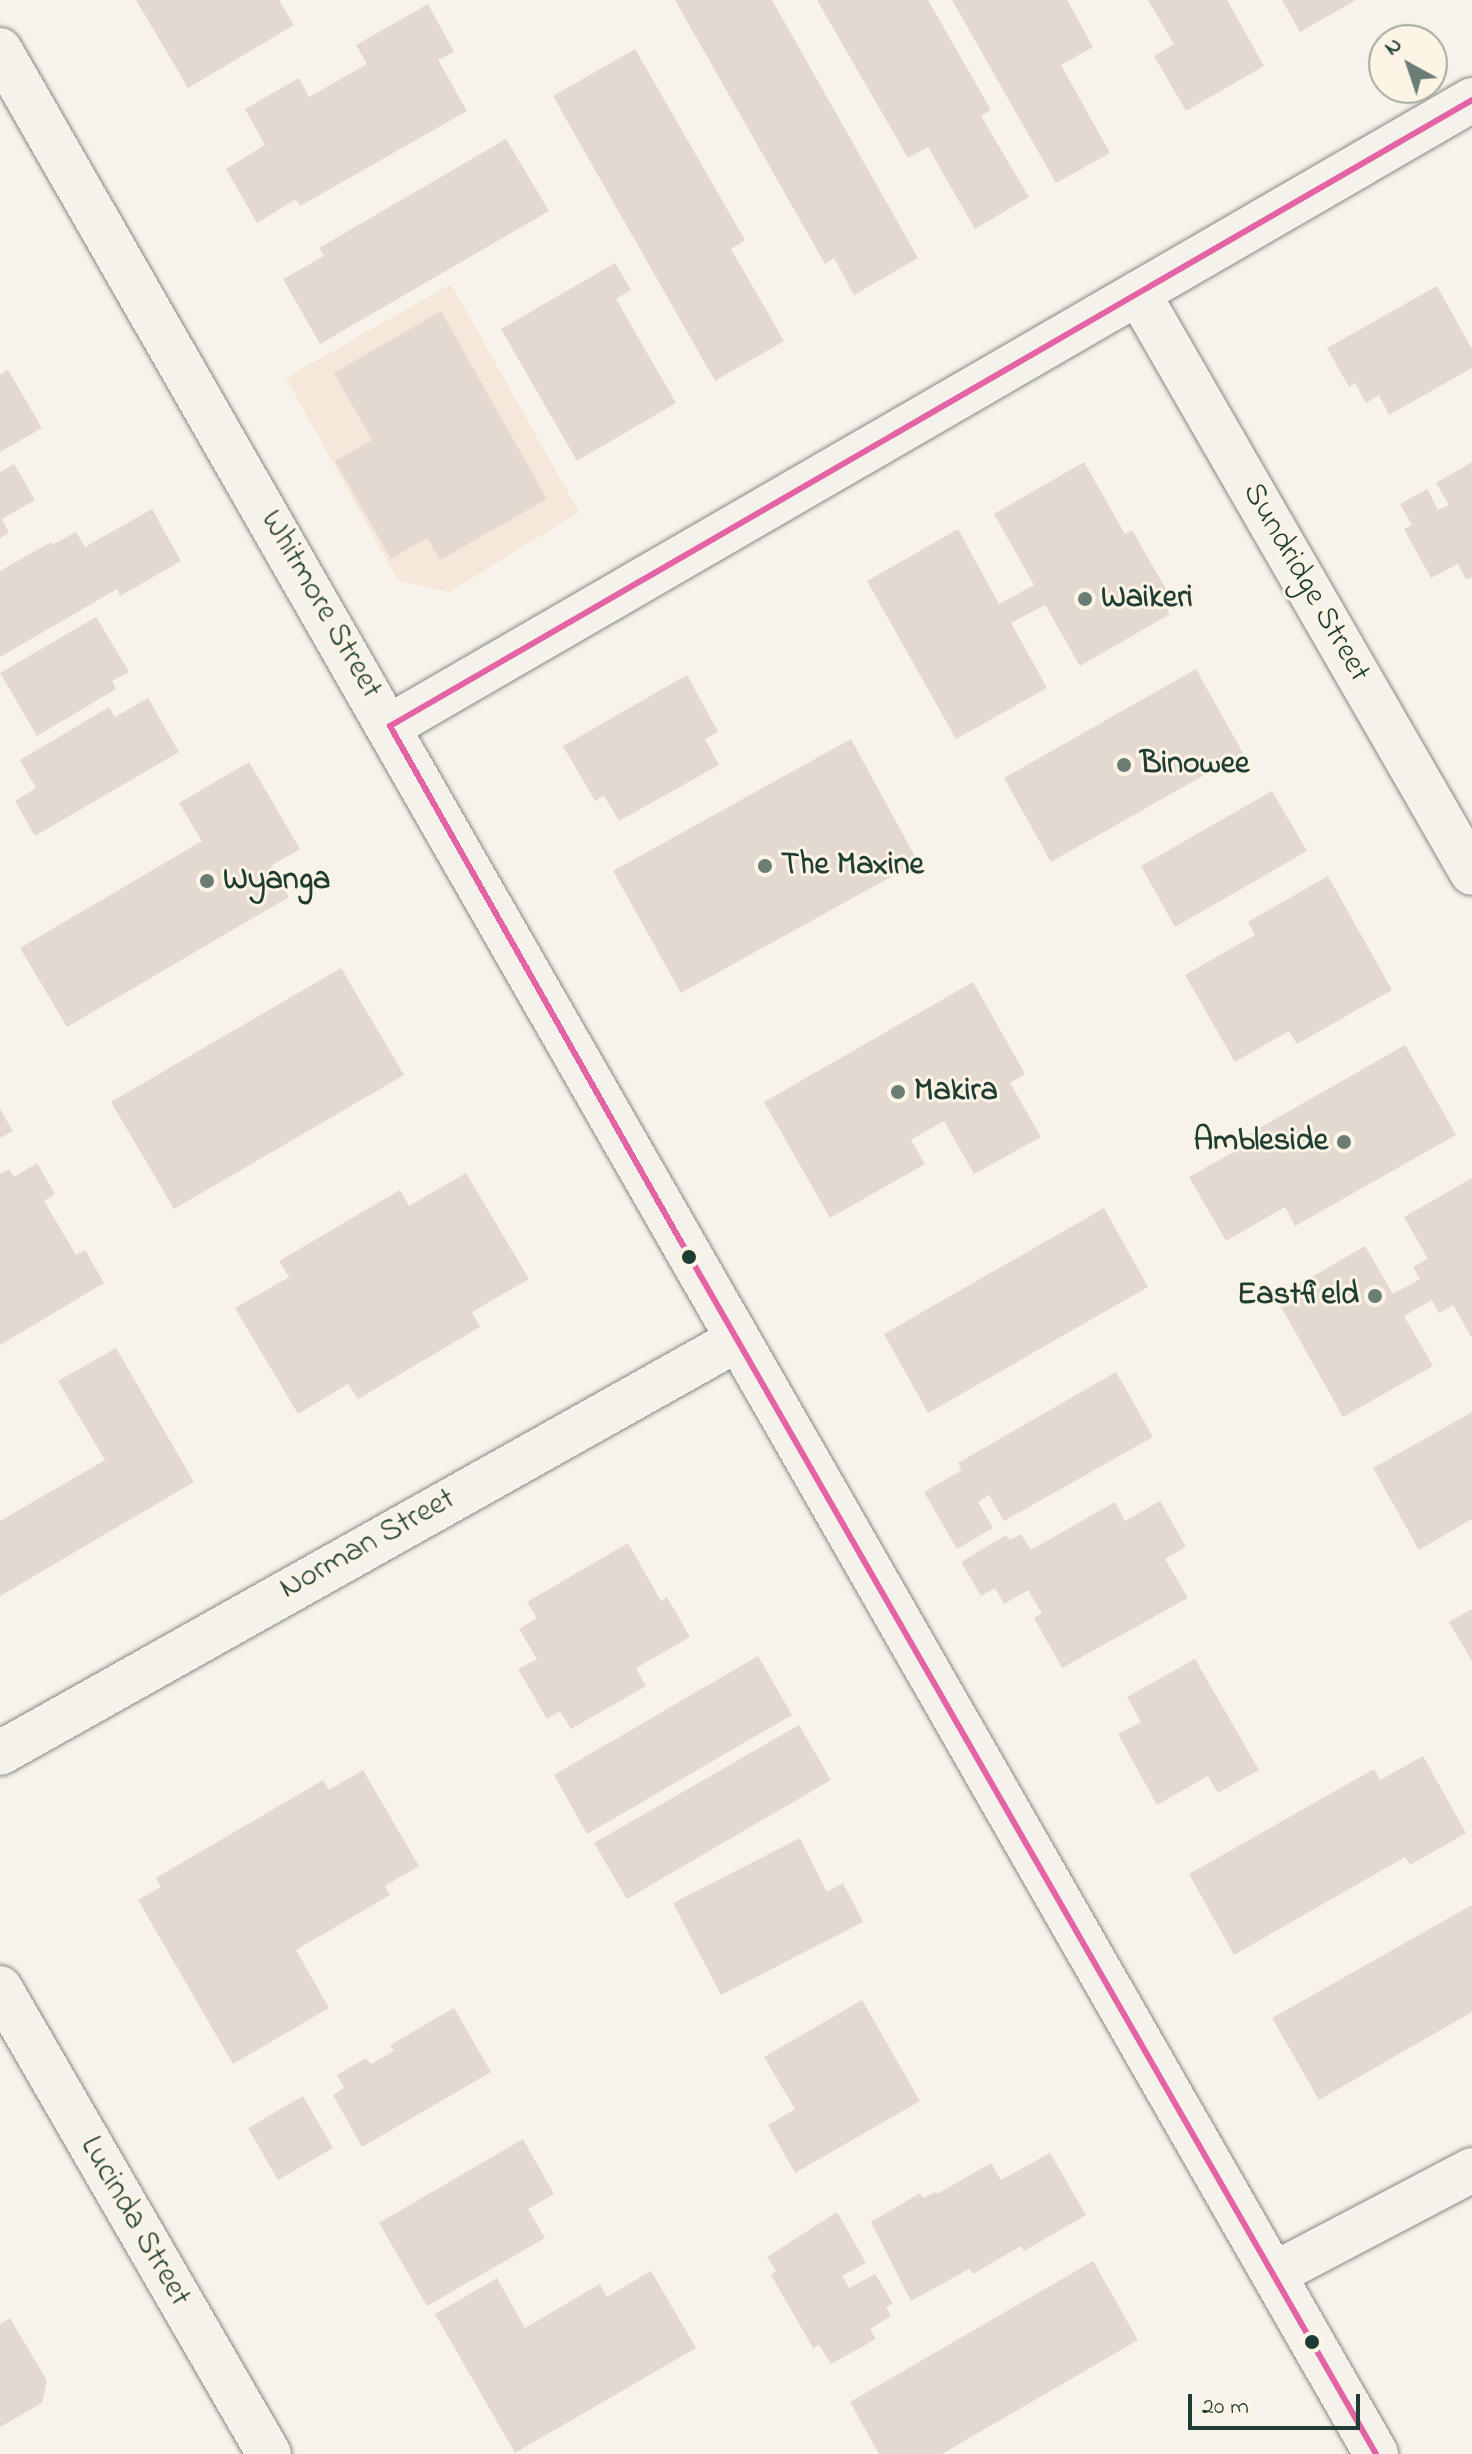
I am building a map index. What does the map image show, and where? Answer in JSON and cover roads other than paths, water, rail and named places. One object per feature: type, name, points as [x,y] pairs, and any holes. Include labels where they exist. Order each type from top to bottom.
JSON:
[{"type":"street","name":"Whitmore Street","points":[[0,50],[390,726],[737,1340],[1376,2454]]},
{"type":"street","points":[[390,726],[1472,100]]},
{"type":"street","name":"Sundridge Street","points":[[1138,293],[1472,873]]},
{"type":"street","name":"Norman Street","points":[[0,1753],[737,1340]]},
{"type":"street","name":"Lucinda Street","points":[[0,1988],[269,2454]]},
{"type":"street","points":[[1274,2274],[1472,2170]]},
{"type":"place","name":"Waikeri","points":[[1085,599]]},
{"type":"place","name":"Binowee","points":[[1124,765]]},
{"type":"place","name":"The Maxine","points":[[765,866]]},
{"type":"place","name":"Wyanga","points":[[207,881]]},
{"type":"place","name":"Makira","points":[[898,1092]]},
{"type":"place","name":"Ambleside","points":[[1344,1142]]},
{"type":"place","name":"Eastfield","points":[[1375,1296]]}]
